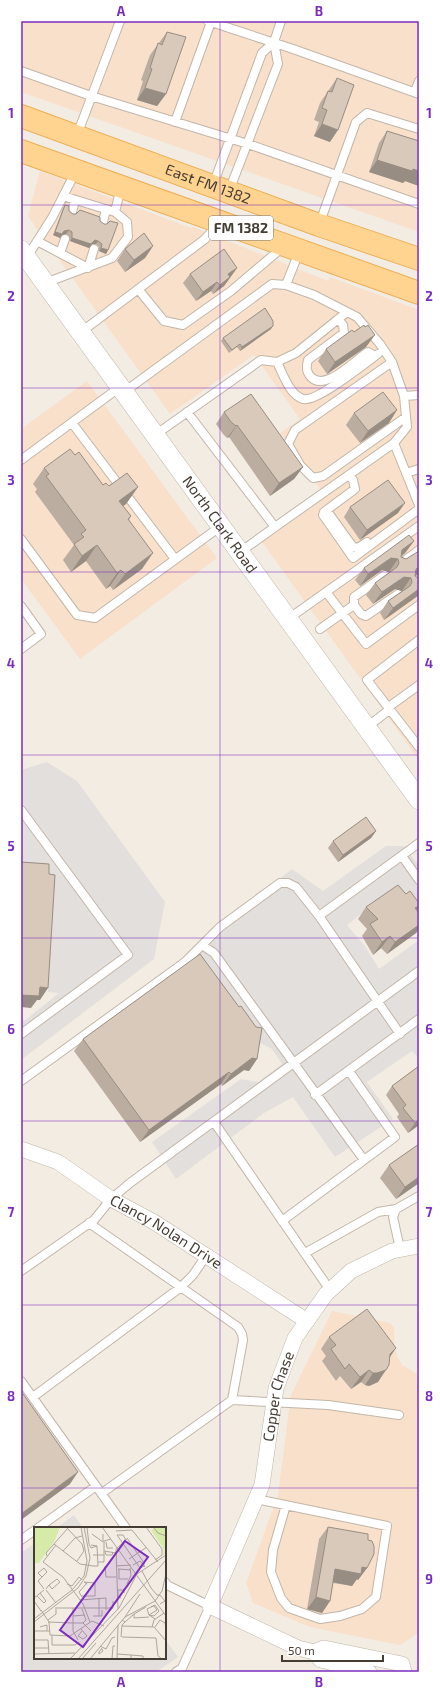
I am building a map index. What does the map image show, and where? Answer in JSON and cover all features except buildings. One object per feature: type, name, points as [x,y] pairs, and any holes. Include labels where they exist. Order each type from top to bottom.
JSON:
[{"type":"main road","name":"East FM 1382","points":[[21,116],[320,225],[419,259]]},
{"type":"main road","name":"East FM 1382","points":[[21,151],[221,221],[419,293]]},
{"type":"main road","points":[[121,186],[138,176],[188,195],[203,198],[220,198],[221,188]]},
{"type":"main road","points":[[221,221],[237,213],[269,206]]},
{"type":"street","name":"North Clark Road","points":[[28,249],[45,283],[419,800]]},
{"type":"street","name":"Clancy Nolan Drive","points":[[21,1149],[58,1162],[111,1199],[154,1222],[307,1321]]},
{"type":"street","name":"Copper Chase","points":[[210,1606],[262,1485],[276,1388],[295,1338],[330,1290],[351,1271],[392,1251],[419,1246]]},
{"type":"street","points":[[210,1606],[298,1648],[314,1652],[321,1660],[360,1671]]},
{"type":"street","points":[[314,1652],[324,1648],[402,1664],[404,1672]]},
{"type":"lane","points":[[77,136],[120,21]]},
{"type":"lane","points":[[175,122],[209,21],[274,42],[417,93],[419,81]]},
{"type":"lane","points":[[221,188],[248,144],[278,64],[274,42],[281,21]]},
{"type":"lane","points":[[221,188],[230,139],[262,53],[274,42]]},
{"type":"lane","points":[[21,71],[92,96],[248,144],[338,174],[419,204]]},
{"type":"lane","points":[[320,225],[356,122],[367,113],[419,129]]},
{"type":"lane","points":[[76,171],[63,196],[28,249],[60,253],[88,268]]},
{"type":"lane","points":[[115,212],[121,186]]},
{"type":"lane","points":[[45,283],[112,258],[128,237],[127,222],[115,212],[63,196]]},
{"type":"lane","points":[[72,212],[75,200]]},
{"type":"lane","points":[[103,222],[106,209]]},
{"type":"lane","points":[[80,332],[206,239],[221,221]]},
{"type":"lane","points":[[60,253],[65,239]]},
{"type":"lane","points":[[138,289],[164,321],[183,325],[293,247]]},
{"type":"lane","points":[[286,285],[293,247]]},
{"type":"lane","points":[[88,268],[94,249]]},
{"type":"lane","points":[[21,460],[272,284],[286,285],[314,295],[357,317],[384,349],[392,362],[404,396],[407,427],[394,443],[240,552]]},
{"type":"lane","points":[[155,435],[261,360],[277,362],[296,353],[347,312]]},
{"type":"lane","points":[[338,319],[343,325],[344,333],[308,360],[307,370],[314,380],[323,382],[332,378],[368,352],[375,356]]},
{"type":"lane","points":[[277,362],[288,385],[302,399],[307,400],[314,398],[336,384],[384,349]]},
{"type":"lane","points":[[392,362],[295,430],[288,444],[300,465],[313,478],[323,476],[406,417]]},
{"type":"lane","points":[[404,396],[419,395]]},
{"type":"lane","points":[[187,412],[275,527]]},
{"type":"lane","points":[[72,423],[175,559]]},
{"type":"lane","points":[[394,443],[419,505]]},
{"type":"lane","points":[[406,473],[419,469]]},
{"type":"lane","points":[[349,475],[353,480],[355,489],[323,515],[354,558],[419,509]]},
{"type":"lane","points":[[21,539],[77,615],[95,618],[221,526]]},
{"type":"lane","points":[[288,619],[419,526]]},
{"type":"lane","points":[[397,566],[419,550]]},
{"type":"lane","points":[[385,575],[354,598],[354,606],[361,614],[366,616],[398,594]]},
{"type":"lane","points":[[326,592],[366,644],[419,605]]},
{"type":"lane","points":[[21,606],[41,634],[21,649]]},
{"type":"lane","points":[[320,629],[354,606]]},
{"type":"lane","points":[[419,640],[367,680],[419,747]]},
{"type":"lane","points":[[366,727],[389,710],[390,706],[419,685]]},
{"type":"lane","points":[[21,810],[128,955],[21,1034]]},
{"type":"lane","points":[[319,916],[419,843]]},
{"type":"lane","points":[[402,856],[419,880]]},
{"type":"lane","points":[[21,1081],[185,962],[220,927],[280,883],[288,883],[296,887],[319,916],[400,1034]]},
{"type":"lane","points":[[202,945],[214,953],[364,1160]]},
{"type":"lane","points":[[21,1271],[89,1223],[111,1199],[419,970]]},
{"type":"lane","points":[[316,1095],[419,1019]]},
{"type":"lane","points":[[282,1221],[395,1137],[349,1071]]},
{"type":"lane","points":[[214,1122],[330,1290]]},
{"type":"lane","points":[[305,1253],[378,1212],[396,1210],[419,1196]]},
{"type":"lane","points":[[396,1210],[393,1217],[400,1249]]},
{"type":"lane","points":[[89,1223],[238,1327],[244,1340],[232,1400]]},
{"type":"lane","points":[[32,1397],[181,1287],[193,1275],[206,1256]]},
{"type":"lane","points":[[21,1381],[125,1527]]},
{"type":"lane","points":[[102,1493],[232,1400],[275,1401],[335,1406],[399,1415]]},
{"type":"lane","points":[[39,1527],[96,1486]]},
{"type":"lane","points":[[256,1499],[286,1505],[387,1526],[376,1597],[362,1609],[340,1616],[320,1619],[289,1608],[281,1598],[271,1572],[273,1550],[286,1505]]},
{"type":"lane","points":[[21,1540],[34,1531]]},
{"type":"lane","points":[[166,1584],[210,1606],[182,1668],[176,1672]]},
{"type":"shaded area","points":[[21,21],[419,21],[419,232],[21,92]]},
{"type":"shaded area","points":[[40,171],[191,228],[193,227],[328,281],[330,277],[419,310],[419,760],[262,542],[326,497],[280,433],[300,419],[254,355],[170,414],[28,216]]},
{"type":"shaded area","points":[[87,381],[217,558],[80,659],[21,579],[21,429]]},
{"type":"shaded area","points":[[47,762],[77,781],[165,902],[154,959],[21,1060],[21,1015],[24,1021],[59,993],[48,992],[54,886],[21,872],[21,770]]},
{"type":"shaded area","points":[[386,846],[404,846],[419,866],[419,926],[390,891],[347,925],[364,945],[379,969],[419,940],[419,1059],[412,1051],[367,1082],[393,1119],[335,1157],[293,1097],[264,1113],[176,1179],[152,1142],[241,1079],[258,1082],[282,1064],[272,1049],[246,1036],[187,952],[292,869],[323,891]]},
{"type":"shaded area","points":[[332,1311],[391,1324],[394,1328],[394,1340],[397,1356],[402,1365],[419,1375],[419,1625],[418,1633],[400,1645],[310,1627],[253,1603],[246,1583],[278,1495],[291,1395]]},
{"type":"shaded area","points":[[74,1515],[82,1527],[57,1527]]},
{"type":"shaded area","points":[[34,1544],[34,1659],[166,1659],[166,1640],[178,1657],[156,1672],[21,1672],[21,1553]]}]
